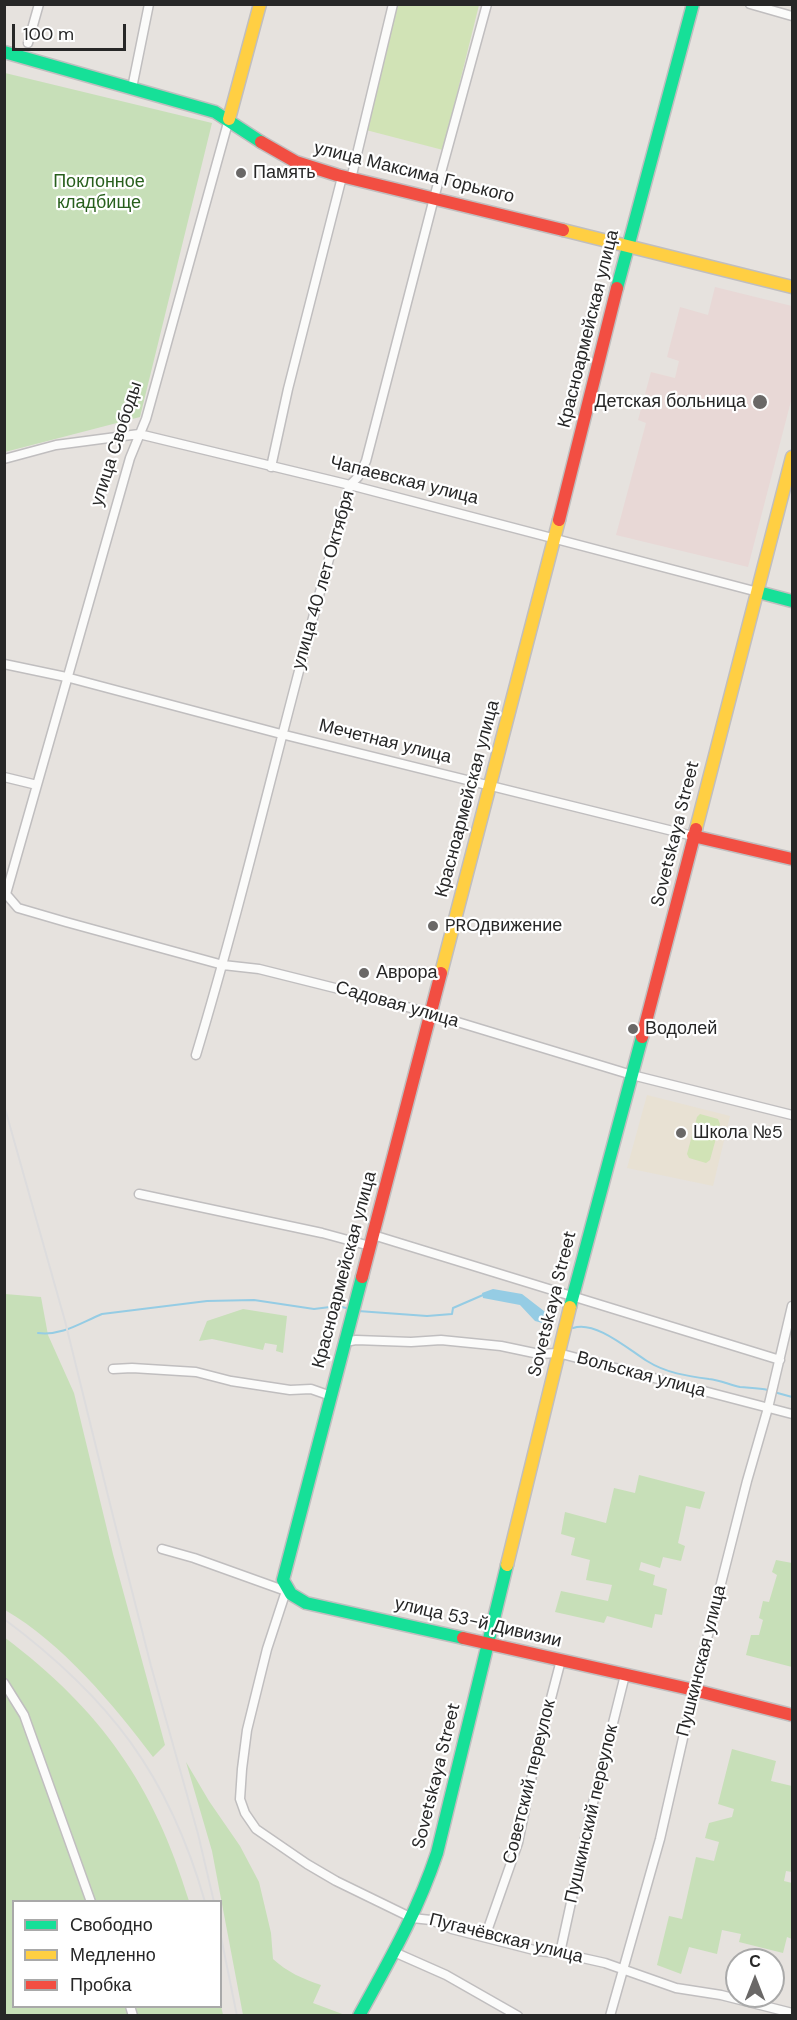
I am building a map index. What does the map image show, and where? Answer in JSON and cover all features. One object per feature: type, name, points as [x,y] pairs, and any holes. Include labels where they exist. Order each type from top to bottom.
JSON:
[{"type":"street","points":[[28,43],[39,4]]},
{"type":"street","points":[[132,88],[149,4]]},
{"type":"street","name":"улица Свободы","points":[[6,894],[130,458],[146,419],[260,4]]},
{"type":"street","points":[[271,466],[288,389],[393,4]]},
{"type":"street","name":"улица 40 лет Октября","points":[[196,1055],[223,965],[321,584],[350,485],[358,477],[366,461],[487,4]]},
{"type":"street","name":"Красноармейская улица","points":[[245,1813],[240,1799],[247,1730],[267,1649],[286,1591],[283,1580],[286,1564],[554,539],[628,246],[693,4]]},
{"type":"street","points":[[750,4],[792,16]]},
{"type":"street","name":"улица Максима Горького","points":[[4,52],[199,107],[230,119],[259,141],[293,161],[347,178],[792,287]]},
{"type":"street","name":"Чапаевская улица","points":[[4,459],[56,445],[140,434],[350,485],[792,601]]},
{"type":"street","name":"Sovetskaya Street","points":[[359,2016],[424,1892],[436,1853],[460,1764],[558,1353],[792,457]]},
{"type":"street","name":"Мечетная улица","points":[[4,664],[66,677],[281,734],[792,859]]},
{"type":"street","points":[[4,777],[37,785]]},
{"type":"street","name":"Садовая улица","points":[[6,894],[18,908],[223,965],[259,969],[355,993],[632,1075],[792,1115]]},
{"type":"street","points":[[140,1194],[292,1226],[372,1240],[574,1297],[780,1360]]},
{"type":"street","name":"Пушкинская улица","points":[[610,2016],[660,1839],[694,1690],[768,1408],[792,1306]]},
{"type":"street","name":"Вольская улица","points":[[346,1339],[411,1342],[441,1340],[501,1346],[539,1354],[558,1353],[792,1414]]},
{"type":"street","points":[[113,1369],[196,1372],[231,1381],[290,1390],[311,1389],[331,1396]]},
{"type":"street","name":"улица 53-й Дивизии","points":[[162,1549],[286,1591],[306,1603],[694,1690],[792,1715]]},
{"type":"street","name":"Советский переулок","points":[[485,1937],[518,1844],[536,1756],[561,1660]]},
{"type":"street","name":"Пушкинский переулок","points":[[560,1953],[590,1815],[625,1675]]},
{"type":"street","points":[[4,1683],[24,1715],[90,1900]]},
{"type":"street","name":"Пугачёвская улица","points":[[245,1813],[256,1829],[307,1864],[411,1918],[431,1920],[452,1929],[538,1951],[560,1953],[624,1968],[676,1988],[721,1995],[792,2013]]},
{"type":"street","points":[[394,1952],[446,1975],[518,2016]]},
{"type":"shaded area","points":[[715,287],[792,306],[792,397],[748,567],[616,535],[646,423],[638,420],[651,372],[675,378],[679,361],[667,357],[680,307],[708,315]]},
{"type":"shaded area","name":"Школа №5","points":[[647,1095],[730,1116],[713,1186],[627,1168]]},
{"type":"green space","points":[[396,5],[479,5],[443,150],[366,130]]},
{"type":"green space","name":"Поклонное кладбище","points":[[5,73],[212,123],[140,417],[5,452]]},
{"type":"green space","points":[[700,1114],[718,1119],[720,1124],[710,1160],[706,1163],[689,1158],[687,1154],[697,1117]]},
{"type":"green space","points":[[5,1294],[41,1297],[48,1335],[74,1393],[113,1554],[165,1745],[153,1757],[104,1696],[66,1657],[47,1639],[5,1610]]},
{"type":"green space","points":[[243,1309],[287,1316],[283,1353],[276,1351],[277,1345],[265,1343],[263,1350],[212,1339],[199,1341],[207,1321]]},
{"type":"green space","points":[[639,1475],[705,1492],[700,1509],[686,1506],[678,1543],[685,1546],[681,1561],[663,1557],[660,1568],[641,1562],[639,1570],[655,1575],[653,1585],[667,1589],[662,1615],[655,1614],[652,1628],[607,1616],[604,1623],[555,1612],[561,1591],[608,1601],[612,1585],[586,1580],[590,1560],[571,1555],[575,1538],[561,1534],[565,1512],[606,1523],[614,1488],[635,1493]]},
{"type":"green space","points":[[776,1560],[792,1563],[792,1667],[746,1655],[751,1635],[759,1635],[763,1620],[759,1618],[763,1601],[769,1602],[777,1575],[772,1572]]},
{"type":"green space","points":[[4,1637],[69,1693],[120,1753],[159,1821],[189,1900],[12,1900],[12,2008],[221,2008],[223,2015],[5,2015]]},
{"type":"green space","points":[[732,1749],[776,1761],[771,1781],[792,1786],[792,1872],[786,1871],[784,1881],[792,1883],[792,1939],[787,1937],[784,1948],[763,1948],[739,1942],[741,1934],[722,1930],[717,1954],[689,1947],[681,1974],[657,1965],[669,1916],[682,1919],[696,1857],[714,1861],[719,1842],[705,1838],[709,1823],[732,1817],[734,1809],[718,1804]]},
{"type":"green space","points":[[186,1762],[240,1846],[259,1882],[271,1933],[273,1959],[296,1975],[321,1985],[313,2003],[345,2015],[243,2015],[212,1851]]},
{"type":"water","points":[[493,1289],[522,1294],[554,1321],[550,1325],[535,1321],[520,1305],[483,1298],[482,1293]]},
{"type":"waterway","points":[[358,1311],[427,1316],[452,1314],[453,1308],[483,1295]]},
{"type":"waterway","points":[[38,1333],[63,1331],[102,1314],[207,1301],[254,1300],[314,1309],[338,1306],[350,1309]]},
{"type":"waterway","points":[[573,1328],[591,1328],[601,1332],[647,1361],[669,1371],[740,1387],[768,1390]]},
{"type":"waterway","points":[[774,1392],[792,1397]]},
{"type":"railway","points":[[4,1105],[65,1321],[151,1666],[198,1834],[214,1900]]},
{"type":"railway","points":[[4,1619],[75,1678],[130,1742],[153,1777],[173,1815],[204,1900]]},
{"type":"railway","points":[[222,1942],[237,2016]]},
{"type":"traffic: fast","points":[[617,288],[693,4]]},
{"type":"traffic: fast","points":[[4,52],[215,112],[261,142]]},
{"type":"traffic: fast","points":[[758,592],[792,601]]},
{"type":"traffic: fast","points":[[570,1307],[642,1037]]},
{"type":"traffic: fast","points":[[362,1277],[283,1580],[291,1594],[306,1603],[463,1638]]},
{"type":"traffic: fast","points":[[359,2016],[392,1956],[437,1853],[507,1565]]},
{"type":"traffic: slow","points":[[229,119],[260,4]]},
{"type":"traffic: slow","points":[[563,230],[792,287]]},
{"type":"traffic: slow","points":[[696,829],[792,457]]},
{"type":"traffic: slow","points":[[441,973],[559,520]]},
{"type":"traffic: slow","points":[[507,1565],[570,1307]]},
{"type":"traffic: jam","points":[[261,142],[296,162],[337,175],[563,230]]},
{"type":"traffic: jam","points":[[559,520],[617,288]]},
{"type":"traffic: jam","points":[[642,1037],[696,829]]},
{"type":"traffic: jam","points":[[693,836],[792,859]]},
{"type":"traffic: jam","points":[[362,1277],[441,973]]},
{"type":"traffic: jam","points":[[463,1638],[694,1690],[792,1715]]},
{"type":"place","name":"Память","points":[[241,173]]},
{"type":"place","name":"Детская больница","points":[[760,402]]},
{"type":"place","name":"PROдвижение","points":[[433,926]]},
{"type":"place","name":"Аврора","points":[[364,973]]},
{"type":"place","name":"Водолей","points":[[633,1029]]},
{"type":"place","name":"Школа №5","points":[[681,1133]]}]
